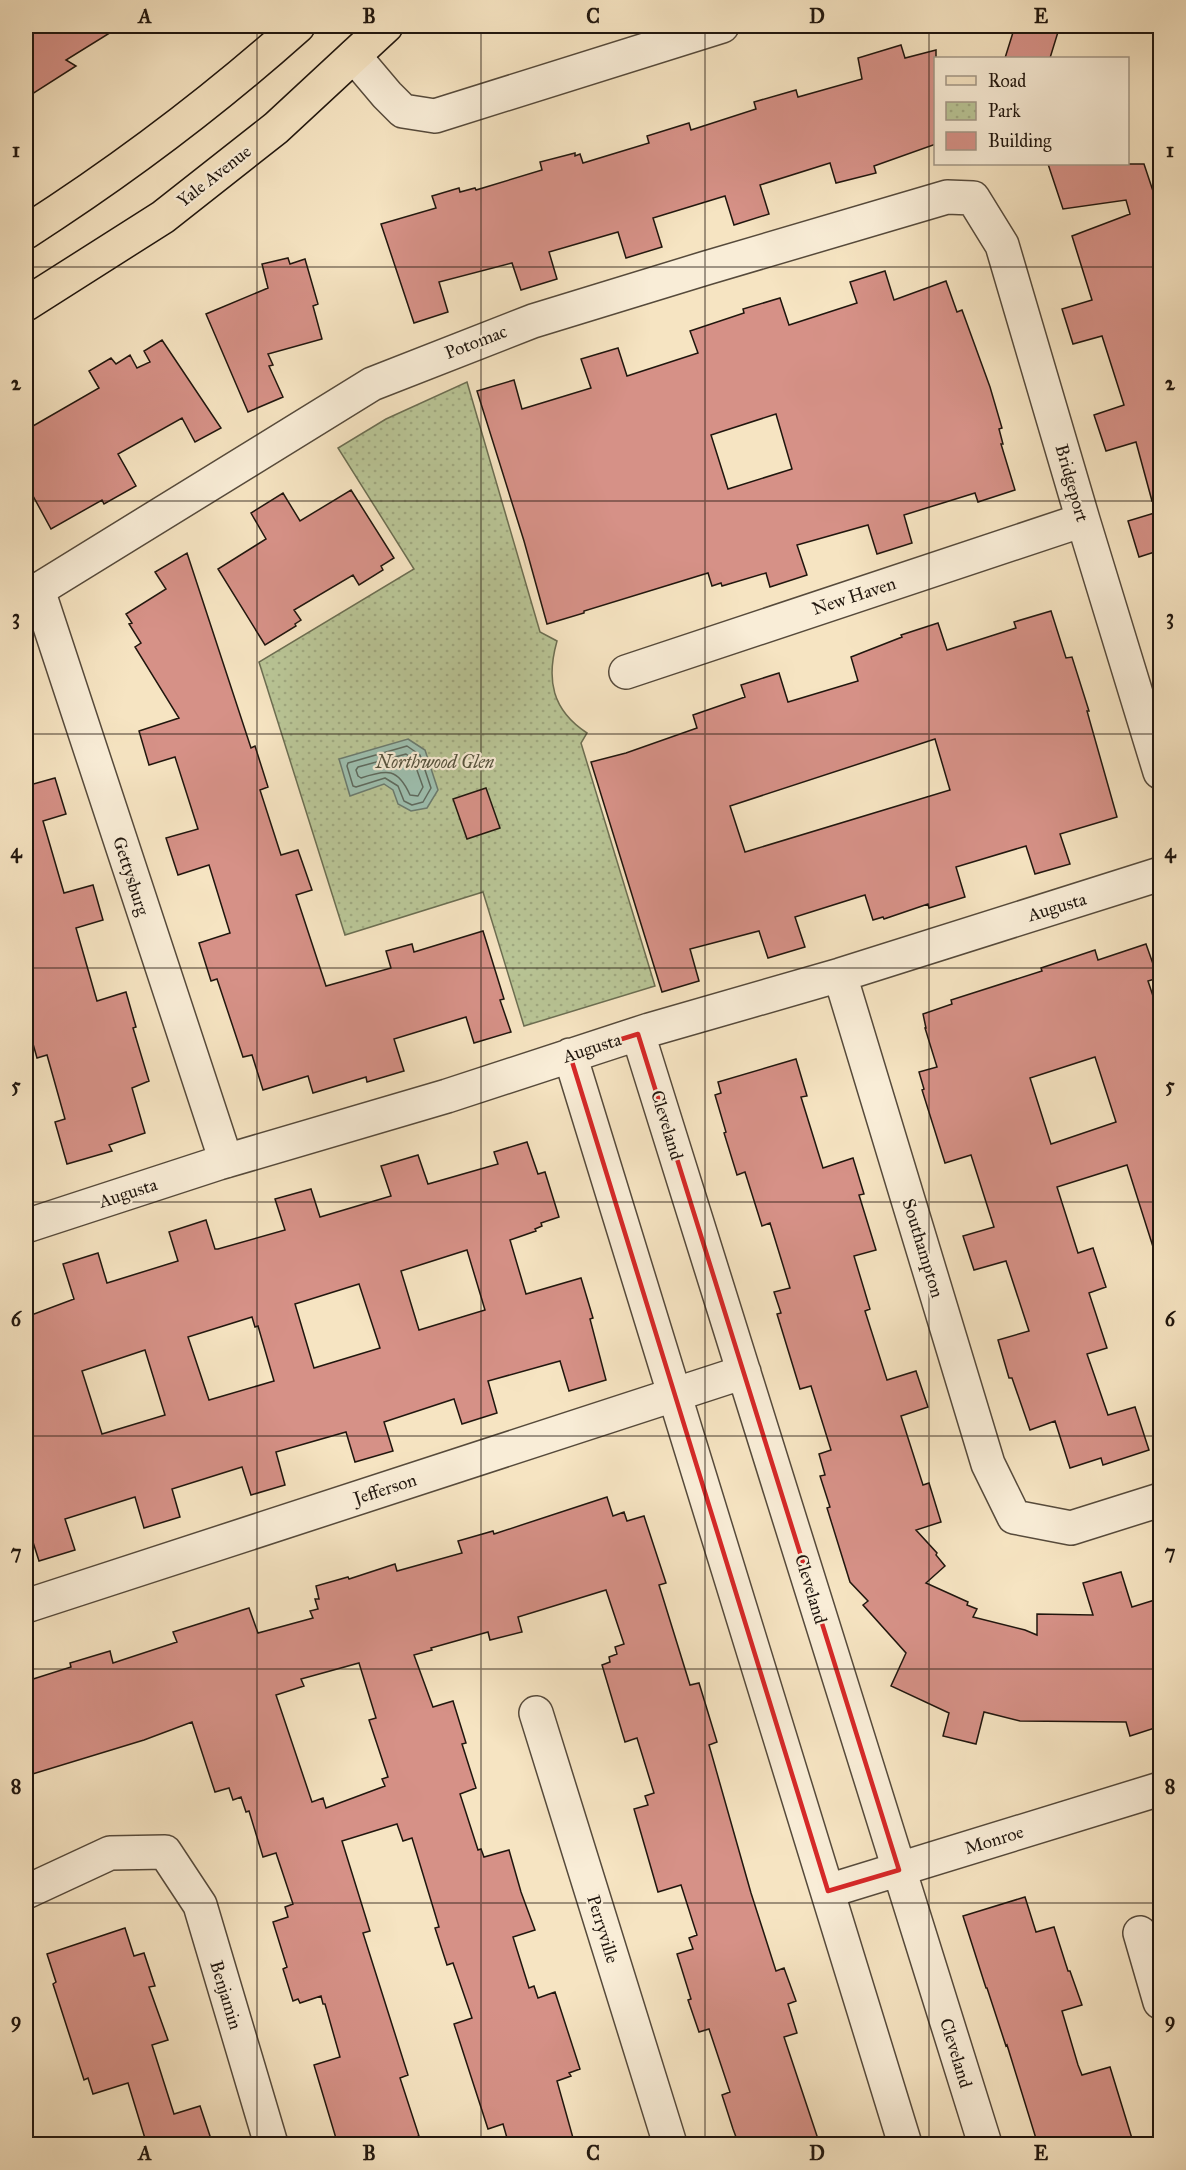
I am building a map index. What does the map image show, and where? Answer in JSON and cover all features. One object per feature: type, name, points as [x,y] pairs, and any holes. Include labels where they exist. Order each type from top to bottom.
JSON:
[{"type":"main road","points":[[26,232],[68,205],[171,130],[233,82],[298,26]]},
{"type":"main road","name":"Yale Avenue","points":[[26,304],[163,217],[276,128],[386,26]]},
{"type":"street","points":[[354,56],[387,95],[404,111],[435,116],[722,26]]},
{"type":"street","name":"Potomac","points":[[32,593],[330,409],[383,379],[524,324],[706,268],[947,197],[973,198]]},
{"type":"street","name":"Bridgeport","points":[[973,198],[1002,245],[1083,520],[1161,772]]},
{"type":"street","name":"New Haven","points":[[626,672],[1083,520]]},
{"type":"street","name":"Gettysburg","points":[[32,593],[226,1161]]},
{"type":"street","name":"Augusta","points":[[26,1226],[226,1161],[437,1099],[570,1055],[840,975],[1161,874]]},
{"type":"street","name":"Southampton","points":[[840,975],[988,1464],[1014,1517],[1071,1528],[1161,1500]]},
{"type":"street","name":"Cleveland","points":[[638,1034],[984,2145]]},
{"type":"street","points":[[570,1055],[905,2145]]},
{"type":"street","name":"Jefferson","points":[[26,1606],[744,1372]]},
{"type":"street","name":"Perryville","points":[[536,1713],[670,2145]]},
{"type":"street","name":"Monroe","points":[[828,1891],[1161,1789]]},
{"type":"street","name":"Benjamin","points":[[26,1892],[110,1853],[165,1852],[200,1905],[271,2145]]},
{"type":"street","points":[[1140,1933],[1161,2002]]},
{"type":"highlighted area","points":[[638,1034],[899,1870],[828,1891],[570,1055]]},
{"type":"green space","name":"Northwood Glen","points":[[467,382],[540,632],[557,641],[552,669],[555,693],[566,714],[587,733],[581,743],[655,986],[524,1026],[483,892],[345,935],[259,662],[414,569],[338,448],[386,419]]},
{"type":"water","points":[[408,739],[425,750],[438,790],[427,808],[411,811],[398,804],[393,790],[384,784],[350,796],[339,759]]},
{"type":"building","points":[[26,26],[121,26],[66,60],[76,66],[26,98]]},
{"type":"building","points":[[1015,26],[1039,26],[1058,32],[1050,57],[1005,57]]},
{"type":"building","points":[[901,45],[905,58],[936,50],[936,57],[934,57],[934,145],[874,166],[876,173],[836,183],[830,163],[760,185],[769,214],[734,225],[725,196],[653,218],[662,247],[626,258],[618,232],[549,252],[557,279],[521,290],[512,263],[439,282],[448,312],[414,323],[381,224],[436,208],[432,196],[459,188],[460,192],[475,188],[476,190],[542,170],[540,162],[575,153],[575,156],[580,154],[583,163],[649,143],[647,136],[689,123],[691,130],[756,109],[754,102],[796,90],[798,97],[862,79],[858,58]]},
{"type":"building","points":[[1144,164],[1161,215],[1161,499],[1152,501],[1136,442],[1106,451],[1094,415],[1124,405],[1102,336],[1073,344],[1062,309],[1092,300],[1072,236],[1130,214],[1126,200],[1063,209],[1048,165]]},
{"type":"building","points":[[288,258],[290,264],[305,259],[318,304],[313,306],[322,339],[268,354],[273,365],[269,366],[283,397],[248,412],[206,314],[268,288],[262,264]]},
{"type":"building","points":[[885,271],[894,300],[946,281],[957,312],[962,310],[990,387],[1002,428],[999,429],[1003,444],[1001,444],[1015,490],[978,502],[975,493],[904,515],[912,543],[877,554],[868,525],[797,545],[807,575],[770,587],[766,573],[722,586],[721,583],[712,586],[708,573],[547,624],[524,541],[477,391],[514,380],[522,409],[591,388],[581,359],[618,348],[627,376],[698,353],[690,331],[744,313],[743,309],[780,298],[789,325],[857,303],[850,282]],"holes":[[[776,414],[792,469],[728,489],[711,435]]]},
{"type":"building","points":[[162,340],[221,428],[195,442],[182,418],[118,454],[136,486],[104,504],[102,500],[51,529],[26,483],[26,430],[99,388],[89,371],[111,358],[116,364],[130,355],[137,368],[150,362],[144,351]]},
{"type":"building","points":[[351,490],[394,558],[381,566],[383,570],[359,585],[353,575],[294,610],[301,620],[295,624],[296,626],[265,645],[218,569],[266,539],[251,513],[283,493],[300,521]]},
{"type":"building","points":[[1161,511],[1161,550],[1139,557],[1128,521]]},
{"type":"building","points":[[187,553],[251,748],[255,746],[268,787],[260,790],[281,855],[298,850],[312,890],[296,895],[326,986],[391,968],[386,951],[412,944],[414,952],[483,931],[504,999],[500,1000],[511,1032],[474,1043],[466,1017],[394,1039],[404,1071],[367,1082],[366,1077],[313,1093],[308,1076],[263,1090],[252,1055],[243,1057],[217,979],[211,981],[199,943],[230,933],[209,865],[178,875],[166,838],[198,829],[175,757],[149,765],[139,731],[179,718],[135,647],[141,643],[129,624],[132,623],[126,614],[166,589],[155,572]]},
{"type":"building","points":[[1051,611],[1066,658],[1072,657],[1117,817],[1060,834],[1070,864],[1035,874],[1026,846],[956,867],[965,897],[929,908],[928,904],[884,919],[883,917],[873,920],[865,895],[795,917],[805,947],[768,958],[759,931],[690,949],[699,981],[662,992],[591,762],[626,753],[697,728],[693,715],[745,697],[741,685],[779,673],[788,702],[858,681],[851,657],[902,637],[901,635],[938,623],[947,650],[1016,628],[1014,622]],"holes":[[[935,739],[950,790],[745,852],[730,806]]]},
{"type":"building","points":[[55,778],[66,814],[43,821],[64,893],[93,885],[103,920],[76,928],[97,1001],[126,992],[136,1027],[133,1028],[149,1081],[132,1088],[145,1133],[109,1145],[112,1151],[67,1164],[55,1122],[65,1119],[47,1055],[37,1058],[26,1019],[26,786]]},
{"type":"building","points":[[486,788],[500,828],[467,839],[453,799]]},
{"type":"building","points":[[1146,944],[1158,978],[1148,981],[1161,1020],[1161,1249],[1154,1250],[1127,1165],[1057,1187],[1078,1253],[1093,1248],[1106,1287],[1089,1293],[1107,1348],[1087,1354],[1108,1415],[1135,1407],[1149,1450],[1103,1465],[1101,1458],[1070,1468],[1055,1421],[1030,1430],[1012,1378],[1009,1378],[998,1340],[1029,1331],[1006,1261],[974,1270],[963,1236],[994,1227],[971,1155],[945,1163],[922,1090],[924,1089],[919,1072],[937,1067],[923,1014],[952,1004],[951,1000],[1042,971],[1041,968],[1095,950],[1098,960]],"holes":[[[1095,1057],[1116,1122],[1051,1144],[1030,1078]]]},
{"type":"building","points":[[796,1059],[807,1096],[801,1097],[823,1168],[853,1158],[864,1194],[859,1195],[876,1250],[854,1256],[870,1309],[865,1311],[887,1380],[916,1371],[928,1407],[901,1416],[923,1485],[929,1483],[941,1522],[916,1530],[937,1553],[936,1555],[945,1566],[926,1583],[968,1602],[967,1605],[977,1609],[973,1617],[1037,1635],[1037,1614],[1093,1615],[1083,1583],[1121,1572],[1132,1607],[1161,1598],[1161,1726],[1130,1736],[1126,1722],[1020,1721],[984,1712],[976,1744],[943,1736],[949,1713],[891,1686],[906,1653],[863,1605],[868,1601],[850,1582],[827,1508],[830,1507],[820,1476],[825,1475],[819,1454],[831,1450],[811,1386],[800,1389],[777,1314],[781,1313],[774,1292],[790,1288],[770,1223],[762,1226],[745,1172],[737,1175],[715,1095],[721,1093],[718,1082]]},
{"type":"building","points":[[527,1142],[538,1174],[545,1172],[559,1217],[541,1223],[542,1226],[535,1229],[536,1231],[510,1240],[526,1294],[581,1278],[593,1318],[590,1319],[606,1380],[569,1391],[560,1361],[488,1381],[497,1413],[462,1424],[454,1399],[384,1422],[393,1451],[355,1462],[346,1432],[276,1452],[285,1485],[251,1495],[242,1467],[172,1489],[180,1517],[144,1528],[135,1497],[65,1519],[75,1550],[39,1561],[26,1520],[26,1317],[74,1299],[63,1264],[98,1253],[107,1283],[178,1261],[169,1232],[206,1220],[215,1249],[218,1249],[285,1230],[275,1199],[311,1189],[320,1217],[391,1196],[381,1166],[418,1155],[428,1184],[498,1164],[494,1152]],"holes":[[[467,1250],[485,1310],[419,1330],[401,1271]],[[359,1284],[380,1348],[314,1368],[295,1304]],[[252,1317],[255,1327],[258,1326],[274,1381],[209,1400],[188,1337]],[[145,1350],[165,1415],[102,1434],[82,1371]]]},
{"type":"building","points":[[607,1497],[613,1516],[624,1512],[627,1521],[644,1516],[666,1583],[659,1585],[690,1685],[699,1683],[717,1742],[709,1745],[751,1893],[776,1971],[784,1968],[796,2001],[788,2004],[797,2033],[784,2037],[820,2145],[739,2145],[722,2095],[730,2092],[709,2029],[699,2032],[688,2000],[691,1999],[677,1954],[693,1949],[689,1938],[697,1935],[681,1885],[658,1892],[634,1809],[648,1805],[645,1796],[654,1793],[637,1738],[625,1742],[602,1665],[610,1662],[609,1657],[617,1654],[615,1647],[624,1644],[606,1590],[518,1617],[522,1632],[490,1640],[488,1632],[414,1655],[433,1707],[453,1701],[466,1743],[462,1744],[476,1788],[460,1794],[478,1850],[481,1849],[484,1857],[509,1850],[535,1930],[513,1937],[529,1988],[534,1986],[538,1998],[555,1992],[580,2069],[569,2073],[571,2076],[557,2081],[575,2145],[509,2145],[503,2124],[488,2129],[454,2024],[472,2018],[453,1963],[447,1965],[435,1928],[439,1927],[412,1838],[403,1841],[397,1824],[342,1841],[370,1931],[363,1933],[408,2075],[400,2078],[419,2136],[416,2137],[418,2145],[338,2145],[314,2065],[340,2057],[321,1996],[300,2003],[298,1999],[293,2001],[283,1969],[287,1967],[273,1922],[288,1917],[285,1907],[293,1904],[276,1853],[263,1857],[249,1811],[246,1812],[241,1797],[233,1800],[229,1788],[215,1792],[192,1722],[144,1740],[26,1776],[26,1691],[33,1689],[30,1680],[71,1667],[70,1663],[110,1651],[113,1663],[177,1642],[173,1632],[249,1608],[258,1633],[313,1618],[310,1611],[318,1609],[315,1599],[319,1599],[316,1586],[348,1577],[349,1579],[395,1564],[397,1571],[462,1553],[458,1541],[493,1531],[494,1534]],"holes":[[[359,1663],[376,1718],[369,1720],[388,1777],[382,1779],[385,1786],[326,1808],[323,1798],[312,1802],[276,1695],[304,1686],[301,1679]]]},
{"type":"building","points":[[1025,1897],[1036,1932],[1054,1927],[1082,2005],[1062,2011],[1082,2075],[1110,2067],[1134,2145],[1038,2145],[963,1916]]},
{"type":"building","points":[[125,1928],[134,1956],[144,1953],[155,1986],[149,1987],[168,2040],[152,2045],[174,2114],[200,2106],[213,2145],[147,2145],[128,2083],[93,2094],[88,2078],[84,2080],[53,1984],[56,1982],[47,1954]]}]
